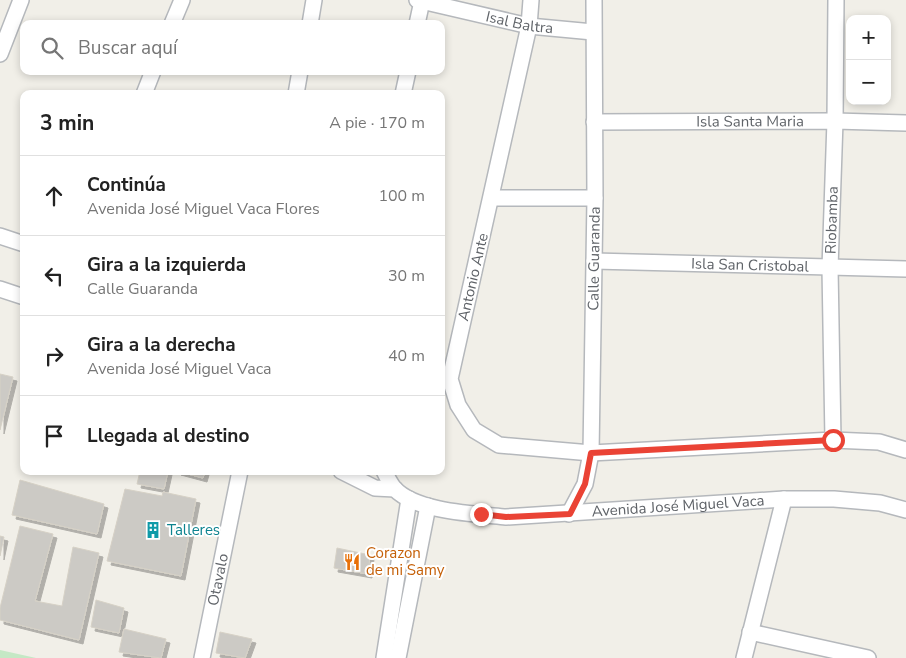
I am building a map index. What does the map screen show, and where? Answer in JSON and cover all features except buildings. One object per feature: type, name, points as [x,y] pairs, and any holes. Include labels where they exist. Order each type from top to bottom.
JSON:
[{"type":"street","points":[[0,54],[21,0]]},
{"type":"street","points":[[174,20],[182,0]]},
{"type":"street","points":[[311,20],[314,0]]},
{"type":"street","points":[[418,20],[420,0]]},
{"type":"street","name":"Isal Baltra","points":[[420,0],[529,26],[593,32]]},
{"type":"street","name":"Antonio Ante","points":[[531,0],[529,26],[450,379],[458,405],[474,430],[500,445],[591,453],[833,440],[879,442],[906,450]]},
{"type":"street","name":"Calle Guaranda","points":[[570,514],[585,484],[591,453],[595,198],[594,0]]},
{"type":"street","name":"Riobamba","points":[[833,440],[830,268],[835,121],[836,0]]},
{"type":"street","points":[[146,90],[151,75]]},
{"type":"street","points":[[297,90],[299,75]]},
{"type":"street","points":[[404,90],[407,75]]},
{"type":"street","name":"Isla Santa Maria","points":[[594,122],[835,121],[906,123]]},
{"type":"street","points":[[490,198],[595,198]]},
{"type":"street","points":[[0,236],[20,243]]},
{"type":"street","name":"Isla San Cristobal","points":[[594,261],[906,269]]},
{"type":"street","points":[[0,289],[20,296]]},
{"type":"street","name":"Otavalo","points":[[202,658],[239,475]]},
{"type":"street","name":"Avenida José Miguel Vaca","points":[[349,475],[375,488],[395,489]]},
{"type":"street","name":"Avenida José Miguel Vaca","points":[[386,475],[395,489],[409,499],[428,506],[506,517],[784,499],[834,499],[880,503],[906,510]]},
{"type":"street","points":[[384,658],[409,499]]},
{"type":"street","points":[[744,658],[784,499]]},
{"type":"street","points":[[398,658],[428,506]]},
{"type":"street","points":[[750,632],[868,658]]},
{"type":"green space","points":[[0,650],[36,658],[0,658]]},
{"type":"place","name":"Talleres","points":[[153,530]]},
{"type":"place","name":"Corazon de mi Samy","points":[[352,562]]},
{"type":"route","points":[[481,514],[506,517],[570,514],[585,484],[591,453],[833,440]]}]
